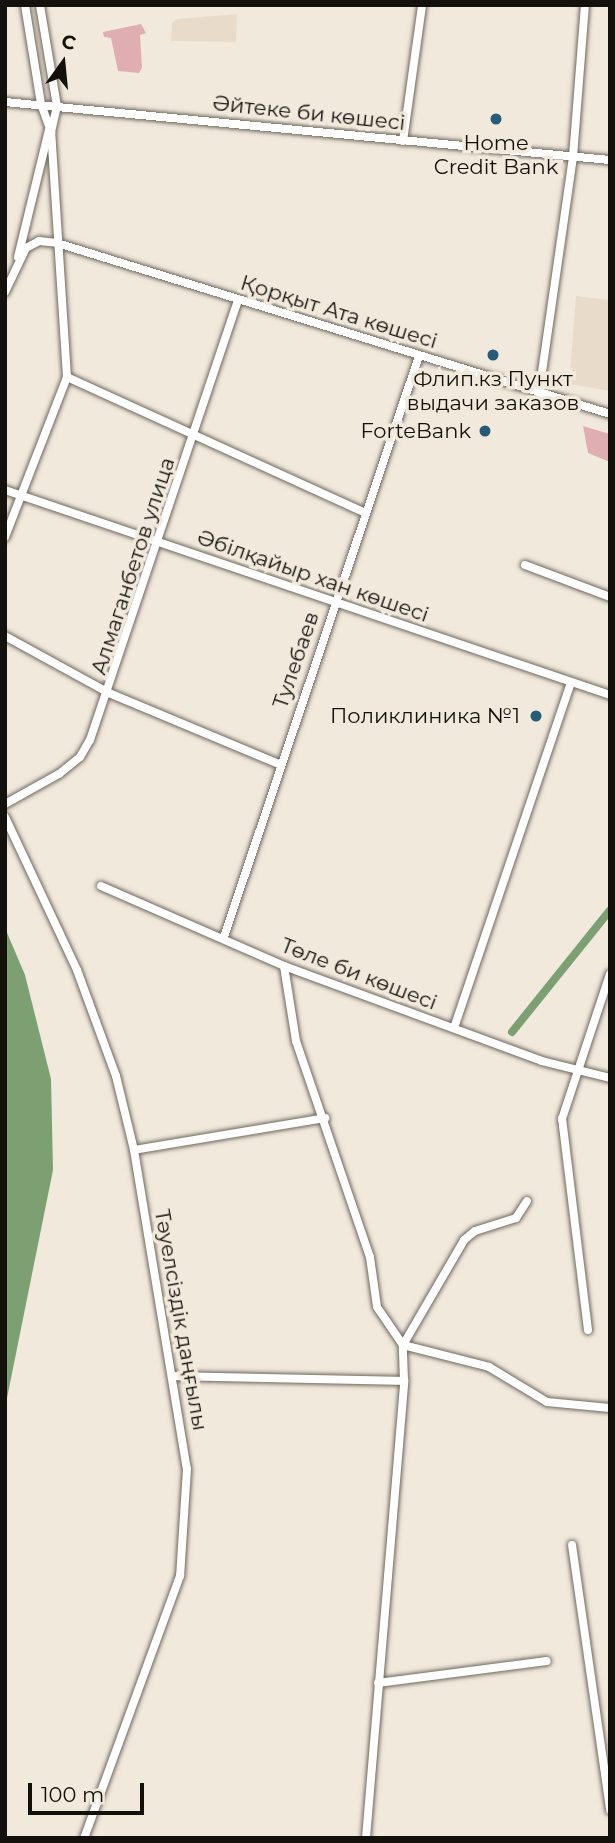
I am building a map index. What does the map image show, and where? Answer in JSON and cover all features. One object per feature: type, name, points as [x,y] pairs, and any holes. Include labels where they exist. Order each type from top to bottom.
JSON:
[{"type":"street","points":[[5,537],[67,377],[50,130],[41,104],[25,5]]},
{"type":"street","points":[[15,269],[57,106],[40,5]]},
{"type":"street","points":[[403,141],[422,5]]},
{"type":"street","points":[[539,393],[573,157],[584,5]]},
{"type":"street","name":"Әйтеке би көшесі","points":[[5,102],[610,160]]},
{"type":"street","points":[[5,292],[8,277],[32,244],[57,243]]},
{"type":"street","name":"Қорқыт Ата көшесі","points":[[57,243],[610,414]]},
{"type":"street","name":"Алмаганбетов улица","points":[[5,804],[80,757],[109,693],[238,299]]},
{"type":"street","name":"Тулебаев","points":[[224,937],[279,764],[419,356]]},
{"type":"street","points":[[67,377],[365,513]]},
{"type":"street","name":"Әбілқайыр хан көшесі","points":[[5,490],[610,695]]},
{"type":"street","points":[[525,565],[610,597]]},
{"type":"street","points":[[5,636],[109,693],[279,764]]},
{"type":"street","points":[[454,1028],[572,682]]},
{"type":"street","name":"Тәуелсіздік даңғылы","points":[[5,817],[81,980],[116,1076],[134,1150],[187,1469],[180,1576],[84,1838]]},
{"type":"street","name":"Төле би көшесі","points":[[102,886],[224,937],[284,966],[454,1028],[610,1078]]},
{"type":"street","points":[[284,966],[296,1041],[325,1118],[370,1257],[377,1307],[403,1345],[489,1367],[547,1402],[610,1408]]},
{"type":"street","points":[[589,1330],[562,1119],[610,974]]},
{"type":"street","points":[[134,1150],[325,1118]]},
{"type":"street","points":[[366,1838],[404,1381],[403,1345],[464,1240],[475,1231],[516,1218],[527,1201]]},
{"type":"street","points":[[173,1376],[404,1381]]},
{"type":"street","points":[[572,1545],[610,1810]]},
{"type":"street","points":[[378,1683],[547,1661]]},
{"type":"shaded area","points":[[237,14],[236,42],[171,41],[172,23],[177,19]]},
{"type":"shaded area","points":[[141,24],[146,33],[140,35],[142,68],[139,73],[118,71],[111,38],[104,37],[103,32]]},
{"type":"shaded area","points":[[576,296],[610,300],[610,391],[569,384]]},
{"type":"shaded area","points":[[583,426],[610,434],[610,462],[588,453]]},
{"type":"shaded area","points":[[5,928],[25,975],[51,1079],[53,1170],[5,1408]]},
{"type":"waterway","points":[[512,1032],[610,910]]},
{"type":"place","name":"Home Credit Bank","points":[[496,119]]},
{"type":"place","name":"Флип.кз Пункт выдачи заказов","points":[[493,355]]},
{"type":"place","name":"ForteBank","points":[[485,431]]},
{"type":"place","name":"Поликлиника №1","points":[[536,716]]}]
